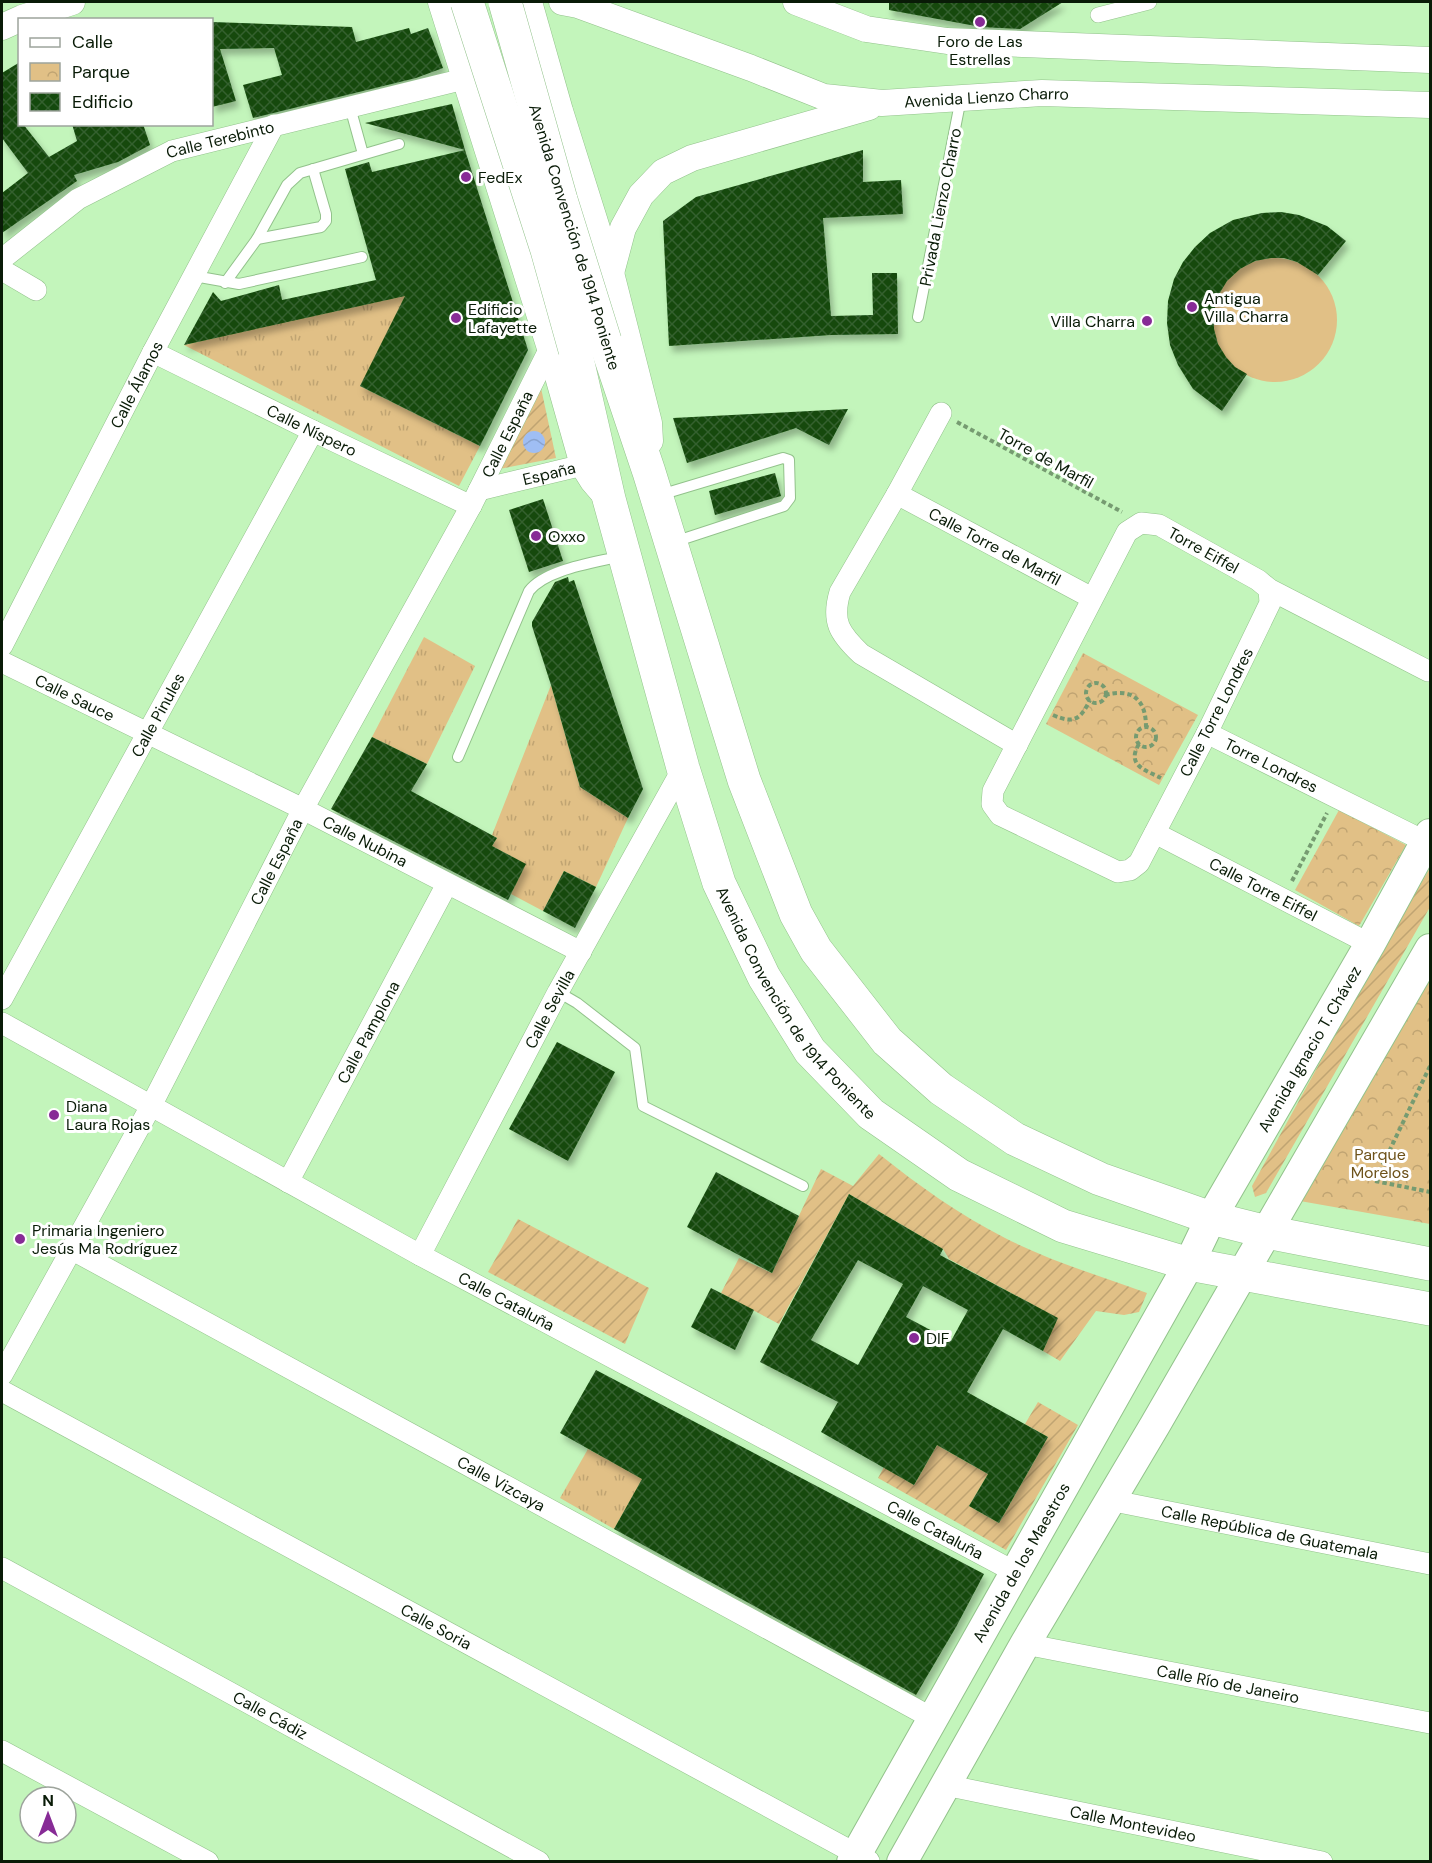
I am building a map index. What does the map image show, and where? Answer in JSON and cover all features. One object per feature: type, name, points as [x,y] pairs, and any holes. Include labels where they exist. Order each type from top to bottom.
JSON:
[{"type":"main road","name":"Avenida Convención de 1914 Poniente","points":[[467,2],[576,346],[609,499],[683,768],[719,883],[764,977],[810,1051],[871,1114],[959,1175],[1063,1226],[1189,1264],[1431,1309]]},
{"type":"main road","name":"Avenida Convención de 1914 Poniente","points":[[505,2],[561,200],[576,346],[652,484],[744,780],[796,914],[816,950],[887,1041],[940,1089],[1015,1139],[1100,1179],[1211,1218],[1267,1232],[1431,1264]]},
{"type":"main road","name":"Avenida Ignacio T. Chávez","points":[[1189,1264],[1211,1218],[1370,944],[1428,838]]},
{"type":"main road","points":[[902,1862],[1025,1644],[1431,949]]},
{"type":"main road","name":"Avenida de los Maestros","points":[[859,1859],[932,1718],[1189,1264]]},
{"type":"street","points":[[22,18],[72,2]]},
{"type":"street","name":"Avenida Convención de 1914 Poniente","points":[[441,2],[484,137],[576,346],[583,465],[609,499]]},
{"type":"street","name":"Avenida Convención de 1914 Poniente","points":[[529,2],[560,111],[611,273],[649,423],[652,484]]},
{"type":"street","name":"Avenida Lienzo Charro","points":[[562,2],[578,5],[824,97],[882,103],[1042,93],[1431,105]]},
{"type":"street","points":[[796,2],[866,29],[947,41],[1431,60]]},
{"type":"street","points":[[1098,15],[1149,2]]},
{"type":"street","points":[[2,27],[18,20]]},
{"type":"street","name":"Calle Terebinto","points":[[2,259],[78,199],[172,152],[464,79]]},
{"type":"street","points":[[484,137],[495,117],[512,104],[526,101],[544,103],[560,111]]},
{"type":"street","points":[[611,273],[623,228],[641,195],[663,172],[692,158],[882,103]]},
{"type":"street","name":"Calle Álamos","points":[[2,646],[153,351],[274,125]]},
{"type":"street","points":[[2,270],[36,290]]},
{"type":"street","name":"Calle España","points":[[2,1375],[151,1106],[303,809],[475,498],[576,346]]},
{"type":"street","name":"Calle Níspero","points":[[153,351],[313,431],[475,498]]},
{"type":"street","points":[[940,413],[897,495],[840,592],[835,607],[838,625],[844,638],[861,654],[1017,745]]},
{"type":"street","name":"Calle Pinules","points":[[2,999],[313,431]]},
{"type":"street","name":"España","points":[[475,498],[583,465]]},
{"type":"street","name":"Calle Torre de Marfil","points":[[897,495],[1092,598]]},
{"type":"street","points":[[1141,523],[1127,532],[1092,598],[993,791],[992,804],[1000,815],[1118,872],[1130,870],[1139,863],[1155,833]]},
{"type":"street","name":"Torre Eiffel","points":[[1141,523],[1159,525],[1258,580],[1269,589],[1428,671]]},
{"type":"street","name":"Calle Torre Londres","points":[[1155,833],[1207,734],[1270,603],[1269,589]]},
{"type":"street","name":"Calle Sauce","points":[[2,662],[148,734]]},
{"type":"street","name":"Calle Nubina","points":[[148,734],[303,809],[581,952]]},
{"type":"street","name":"Torre Londres","points":[[1207,734],[1428,838]]},
{"type":"street","name":"Calle Sevilla","points":[[420,1255],[558,992],[683,768]]},
{"type":"street","name":"Calle Torre Eiffel","points":[[1155,833],[1370,944]]},
{"type":"street","name":"Calle Pamplona","points":[[288,1182],[447,884]]},
{"type":"street","name":"Calle Cataluña","points":[[2,1023],[420,1255],[1015,1572]]},
{"type":"street","name":"Calle Vizcaya","points":[[71,1249],[932,1718]]},
{"type":"street","name":"Calle Soria","points":[[2,1391],[859,1859]]},
{"type":"street","name":"Calle República de Guatemala","points":[[1109,1500],[1431,1564]]},
{"type":"street","name":"Calle Cádiz","points":[[2,1568],[539,1862]]},
{"type":"street","name":"Calle Río de Janeiro","points":[[1025,1644],[1431,1723]]},
{"type":"street","points":[[2,1751],[208,1862]]},
{"type":"street","name":"Calle Montevideo","points":[[945,1785],[1322,1862]]},
{"type":"lane","name":"Privada Lienzo Charro","points":[[918,317],[961,98]]},
{"type":"lane","points":[[350,107],[363,154]]},
{"type":"lane","points":[[225,283],[257,239],[287,185],[300,173],[399,144]]},
{"type":"lane","points":[[257,239],[321,227],[326,221],[313,169]]},
{"type":"lane","points":[[194,276],[239,284],[362,257]]},
{"type":"lane","points":[[652,484],[783,458],[789,460],[790,498],[784,506],[671,543]]},
{"type":"lane","points":[[458,757],[529,591],[536,582],[564,571],[625,556]]},
{"type":"lane","points":[[558,992],[577,1003],[635,1048],[643,1106],[802,1186]]},
{"type":"path","name":"Torre de Marfil","points":[[940,413],[1141,523]]},
{"type":"path","points":[[1090,700],[1086,692],[1091,684],[1100,684],[1105,689],[1105,695]]},
{"type":"path","points":[[1090,700],[1099,702],[1105,695],[1124,692],[1141,702],[1146,712],[1146,727]]},
{"type":"path","points":[[1036,708],[1062,719],[1074,719],[1083,715],[1090,700]]},
{"type":"path","points":[[1139,744],[1148,746],[1155,741],[1155,732],[1146,727]]},
{"type":"path","points":[[1139,744],[1138,732],[1146,727]]},
{"type":"path","points":[[1139,744],[1134,752],[1134,760],[1140,767],[1179,787]]},
{"type":"path","name":"Torre Londres","points":[[1283,898],[1335,796]]},
{"type":"path","points":[[1431,1066],[1375,1181],[1431,1192]]},
{"type":"green space","points":[[1275,258],[1299,263],[1319,276],[1332,296],[1337,320],[1332,344],[1319,364],[1299,377],[1275,382],[1251,377],[1231,364],[1218,344],[1213,320],[1218,296],[1231,276],[1251,263]]},
{"type":"green space","points":[[413,291],[360,386],[480,446],[459,486],[184,345]]},
{"type":"green space","points":[[541,388],[556,458],[499,469]]},
{"type":"green space","points":[[424,637],[475,666],[427,764],[372,737]]},
{"type":"green space","points":[[1083,653],[1198,715],[1159,785],[1046,724]]},
{"type":"green space","points":[[551,685],[580,787],[628,818],[596,887],[564,871],[543,911],[511,894],[525,864],[492,846],[497,838],[492,835]]},
{"type":"green space","points":[[1339,810],[1406,845],[1359,926],[1295,890]]},
{"type":"green space","points":[[1430,868],[1430,907],[1266,1193],[1255,1197],[1252,1186],[1383,948]]},
{"type":"green space","name":"Parque Morelos","points":[[1430,977],[1430,1224],[1300,1201]]},
{"type":"green space","points":[[1428,1032],[1430,1032],[1430,1098],[1416,1096]]},
{"type":"green space","points":[[879,1154],[940,1199],[1005,1238],[1057,1261],[1147,1293],[1139,1312],[1124,1315],[1096,1311],[1060,1361],[1043,1351],[1057,1318],[949,1259],[943,1249],[849,1194],[779,1324],[721,1293],[739,1258],[772,1273],[821,1169],[853,1186]]},
{"type":"green space","points":[[518,1219],[649,1288],[625,1344],[488,1272]]},
{"type":"green space","points":[[1038,1402],[1078,1425],[1006,1550],[878,1478],[884,1467],[914,1485],[937,1445],[988,1474],[969,1506],[999,1523],[1048,1437],[1025,1424]]},
{"type":"green space","points":[[588,1449],[643,1478],[614,1529],[560,1498]]},
{"type":"water","points":[[534,431],[542,434],[545,442],[542,450],[534,453],[526,450],[523,442],[526,434]]},
{"type":"building","name":"Foro de Las Estrellas","points":[[889,2],[1063,2],[1020,29],[981,27],[889,10]]},
{"type":"building","points":[[213,22],[352,27],[356,42],[409,28],[411,34],[428,28],[443,68],[416,78],[253,118],[243,85],[282,75],[274,48],[220,49],[236,101],[213,107]]},
{"type":"building","points":[[18,63],[18,126],[25,126],[49,157],[77,141],[73,126],[144,126],[150,145],[118,162],[74,175],[77,181],[2,233],[2,193],[28,173],[2,138],[2,73]]},
{"type":"building","points":[[452,104],[465,150],[365,123]]},
{"type":"building","name":"Edificio Lafayette","points":[[465,150],[528,350],[480,446],[360,386],[405,296],[184,345],[213,292],[221,301],[279,285],[282,300],[376,280],[345,169],[369,162],[372,172]]},
{"type":"building","points":[[863,150],[863,182],[901,180],[903,214],[823,218],[831,316],[873,315],[872,273],[897,273],[898,334],[831,335],[669,346],[663,221],[696,197]]},
{"type":"building","name":"Antigua Villa Charra","points":[[1281,212],[1299,215],[1327,226],[1346,241],[1318,275],[1297,262],[1284,258],[1271,258],[1255,261],[1240,269],[1227,281],[1218,296],[1214,312],[1214,329],[1218,344],[1226,357],[1235,367],[1247,374],[1222,411],[1193,389],[1178,365],[1170,345],[1167,323],[1168,301],[1174,279],[1183,262],[1210,233],[1233,220],[1262,213]]},
{"type":"building","points":[[848,409],[829,445],[796,428],[687,463],[673,418]]},
{"type":"building","points":[[775,473],[781,496],[715,515],[709,491]]},
{"type":"building","name":"Oxxo","points":[[543,499],[563,561],[529,572],[509,510]]},
{"type":"building","points":[[568,577],[569,582],[574,580],[643,789],[628,818],[580,787],[532,626],[532,622],[555,582]]},
{"type":"building","points":[[372,737],[427,764],[411,791],[497,838],[492,846],[526,864],[508,900],[331,809]]},
{"type":"building","points":[[564,871],[596,887],[575,928],[543,911]]},
{"type":"building","points":[[557,1042],[615,1072],[568,1161],[509,1129]]},
{"type":"building","points":[[716,1172],[799,1216],[772,1273],[687,1227]]},
{"type":"building","points":[[849,1194],[943,1249],[940,1255],[1058,1318],[1043,1351],[1003,1329],[967,1392],[1048,1437],[999,1523],[969,1506],[988,1474],[937,1445],[914,1485],[821,1432],[838,1402],[760,1362]],"holes":[[[858,1260],[903,1284],[858,1365],[811,1340]],[[923,1286],[968,1310],[951,1341],[906,1317]]]},
{"type":"building","points":[[711,1288],[754,1310],[735,1350],[691,1327]]},
{"type":"building","points":[[596,1370],[984,1574],[916,1695],[614,1529],[642,1479],[560,1433]]},
{"type":"place","name":"Foro de Las Estrellas","points":[[980,22]]},
{"type":"place","name":"FedEx","points":[[466,177]]},
{"type":"place","name":"Antigua Villa Charra","points":[[1192,307]]},
{"type":"place","name":"Edificio Lafayette","points":[[456,318]]},
{"type":"place","name":"Villa Charra","points":[[1147,321]]},
{"type":"place","name":"Oxxo","points":[[536,536]]},
{"type":"place","name":"Diana Laura Rojas","points":[[54,1115]]},
{"type":"place","name":"Primaria Ingeniero Jesús Ma Rodríguez","points":[[20,1239]]},
{"type":"place","name":"DIF","points":[[914,1338]]}]
